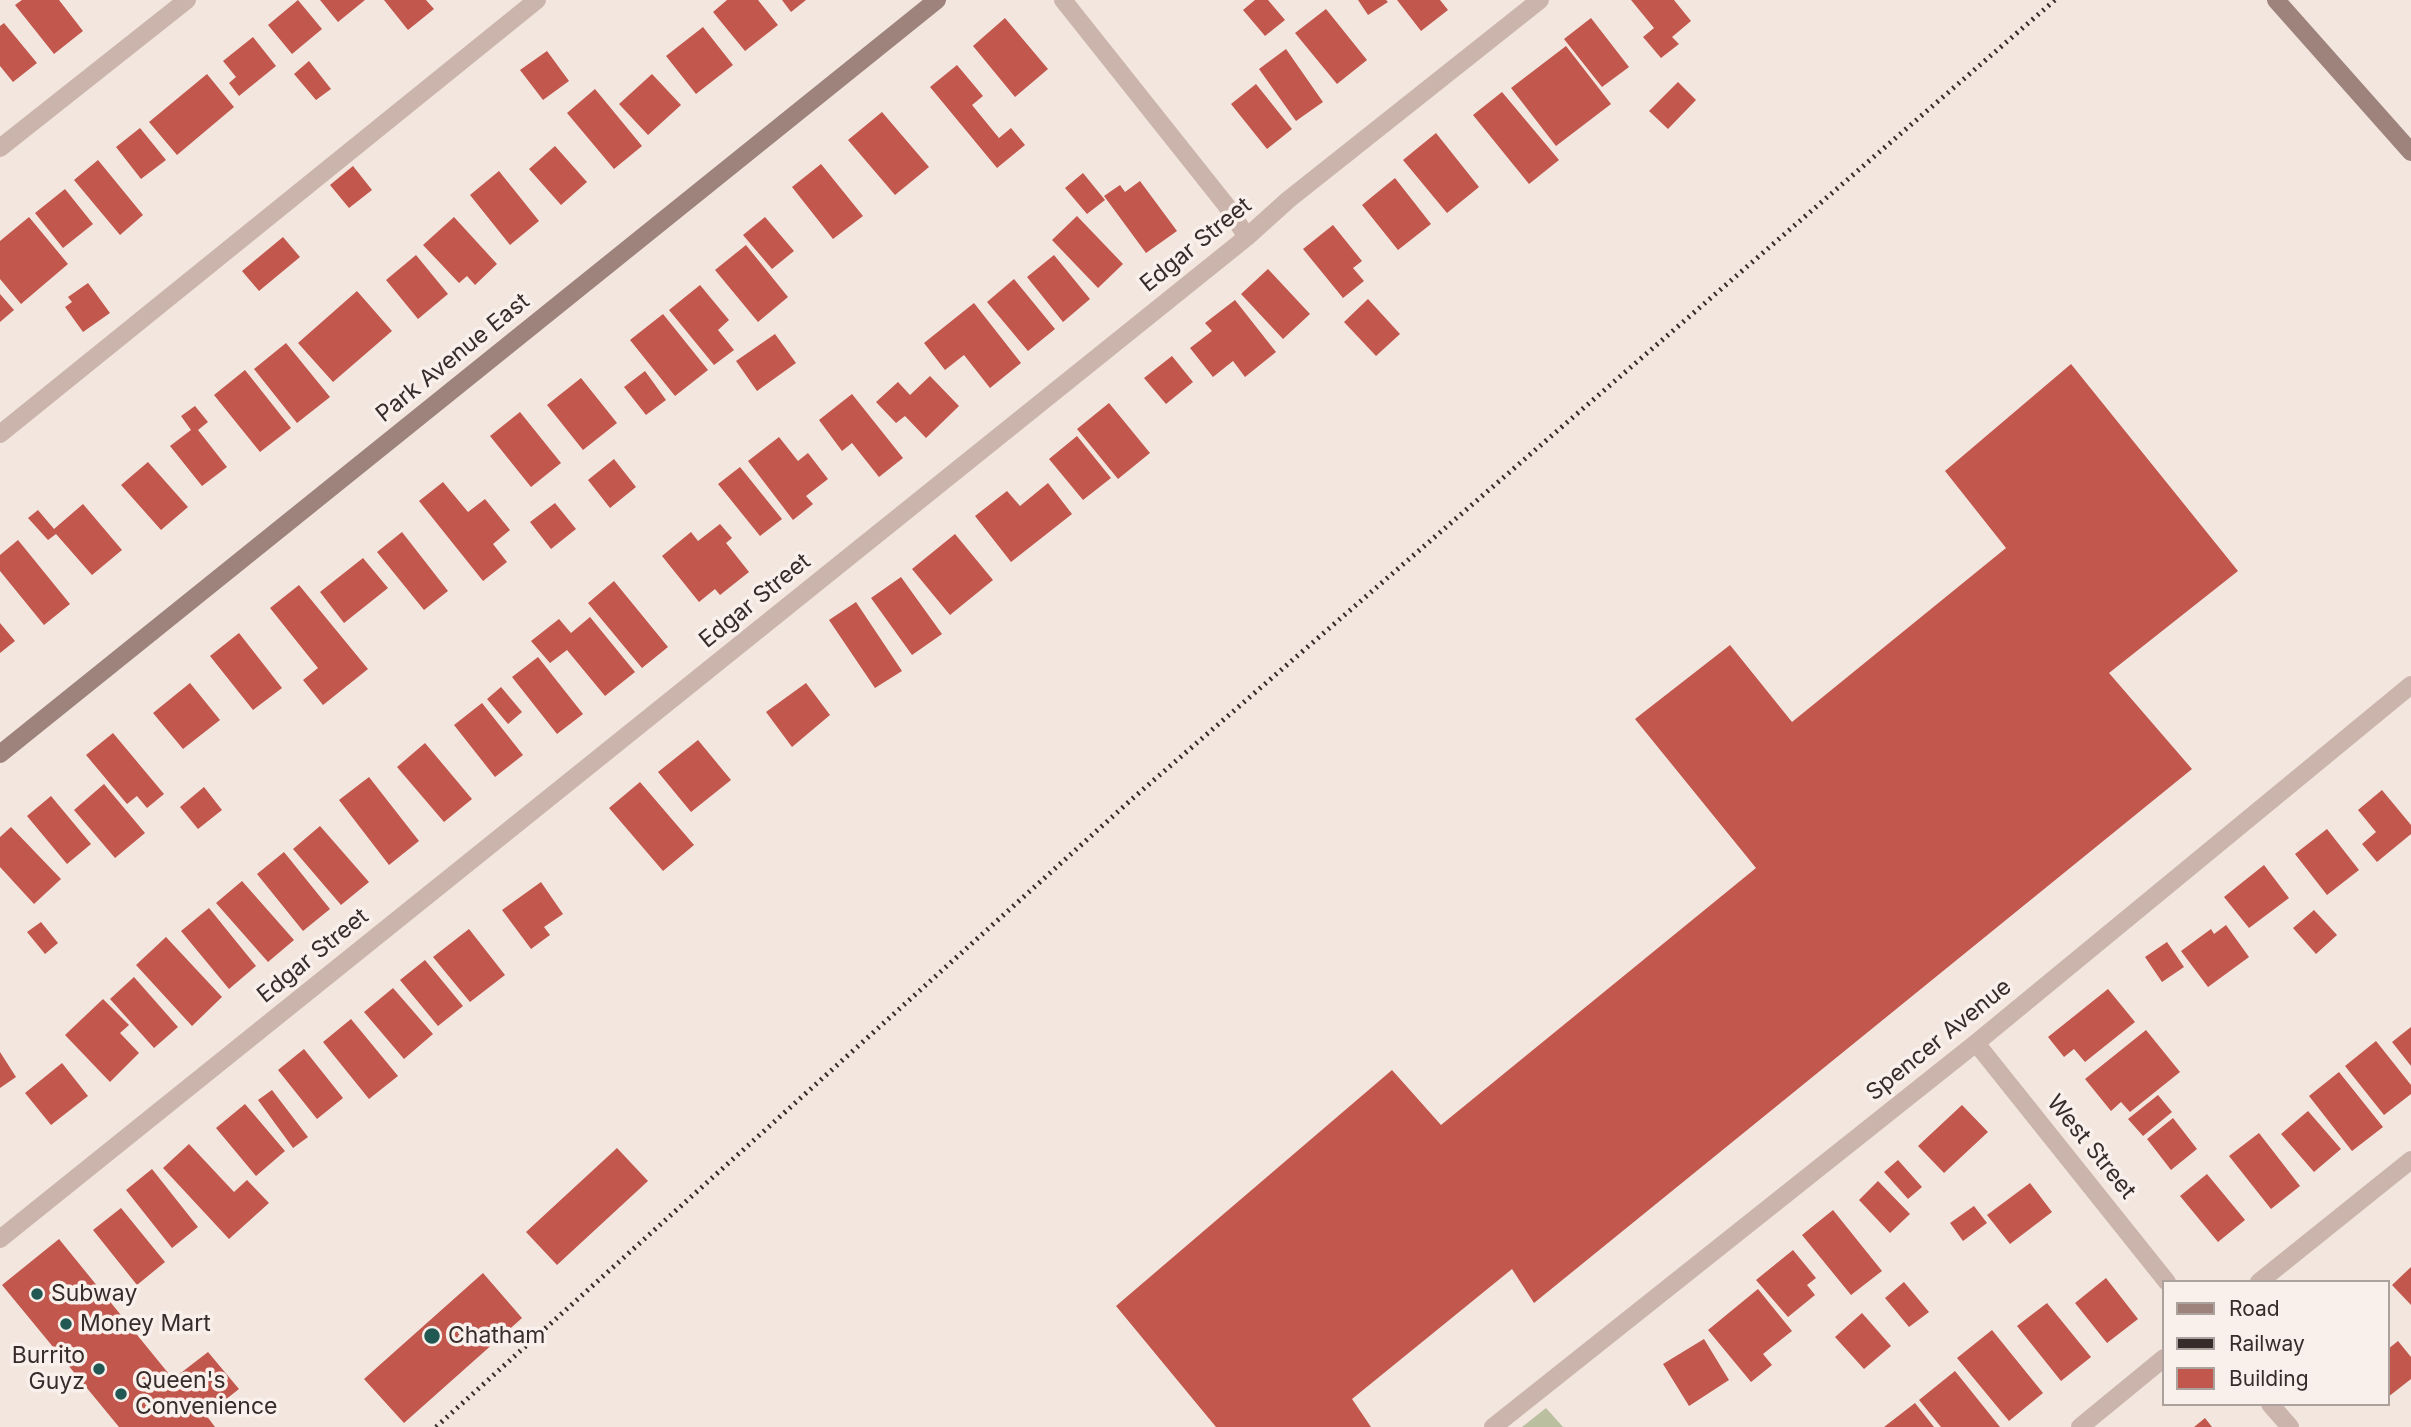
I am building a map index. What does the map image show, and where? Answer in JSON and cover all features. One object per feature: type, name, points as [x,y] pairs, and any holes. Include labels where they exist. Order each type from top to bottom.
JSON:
[{"type":"main road","name":"Park Avenue East","points":[[0,754],[937,0]]},
{"type":"main road","points":[[2276,0],[2411,152]]},
{"type":"street","points":[[0,148],[187,0]]},
{"type":"street","points":[[0,435],[537,0]]},
{"type":"street","points":[[1063,0],[1226,205],[1247,237]]},
{"type":"street","name":"Edgar Street","points":[[0,1239],[1247,237],[1288,200],[1540,0]]},
{"type":"street","name":"Spencer Avenue","points":[[1493,1427],[1976,1043],[2411,685]]},
{"type":"street","name":"West Street","points":[[1976,1043],[2165,1280]]},
{"type":"street","points":[[2261,1280],[2411,1160]]},
{"type":"street","points":[[2080,1427],[2162,1360]]},
{"type":"street","points":[[2272,1406],[2290,1427]]},
{"type":"green space","points":[[1546,1408],[1563,1427],[1522,1427]]},
{"type":"building","points":[[22,0],[59,0],[83,31],[54,54],[15,5]]},
{"type":"building","points":[[298,0],[322,29],[292,54],[268,25]]},
{"type":"building","points":[[320,0],[365,0],[338,22]]},
{"type":"building","points":[[384,0],[426,0],[434,9],[408,30]]},
{"type":"building","points":[[727,0],[758,0],[778,25],[745,51],[713,12]]},
{"type":"building","points":[[782,0],[806,0],[791,12]]},
{"type":"building","points":[[1255,0],[1268,0],[1285,20],[1265,36],[1243,10]]},
{"type":"building","points":[[1358,0],[1386,0],[1388,2],[1368,15]]},
{"type":"building","points":[[1397,0],[1440,0],[1448,10],[1421,31]]},
{"type":"building","points":[[1631,0],[1674,0],[1691,21],[1672,37],[1679,44],[1661,58],[1643,37],[1654,28]]},
{"type":"building","points":[[1326,9],[1367,60],[1337,84],[1295,33]]},
{"type":"building","points":[[1005,18],[1048,69],[1015,97],[973,46]]},
{"type":"building","points":[[1591,18],[1629,67],[1602,87],[1564,39]]},
{"type":"building","points":[[4,23],[37,63],[13,82],[0,66],[0,26]]},
{"type":"building","points":[[703,27],[733,65],[696,94],[666,56]]},
{"type":"building","points":[[253,37],[276,66],[239,96],[229,83],[236,77],[223,61]]},
{"type":"building","points":[[1566,46],[1611,104],[1556,146],[1511,88]]},
{"type":"building","points":[[1286,49],[1323,102],[1296,121],[1259,69]]},
{"type":"building","points":[[547,51],[569,81],[543,100],[520,70]]},
{"type":"building","points":[[309,61],[331,89],[316,100],[294,74]]},
{"type":"building","points":[[957,65],[983,96],[972,105],[999,138],[1011,128],[1025,145],[997,168],[930,87]]},
{"type":"building","points":[[207,74],[234,107],[177,155],[149,122]]},
{"type":"building","points":[[652,74],[681,105],[648,135],[619,104]]},
{"type":"building","points":[[1678,82],[1696,100],[1668,129],[1649,111]]},
{"type":"building","points":[[1256,84],[1292,129],[1267,149],[1231,104]]},
{"type":"building","points":[[595,89],[642,146],[614,169],[567,113]]},
{"type":"building","points":[[1502,92],[1559,160],[1529,184],[1473,115]]},
{"type":"building","points":[[882,112],[929,167],[895,195],[848,140]]},
{"type":"building","points":[[140,128],[166,160],[141,179],[116,147]]},
{"type":"building","points":[[1436,133],[1479,187],[1447,213],[1403,160]]},
{"type":"building","points":[[555,146],[587,182],[561,205],[529,169]]},
{"type":"building","points":[[98,160],[143,215],[120,235],[74,180]]},
{"type":"building","points":[[821,164],[863,216],[833,239],[792,187]]},
{"type":"building","points":[[353,166],[372,190],[349,208],[330,185]]},
{"type":"building","points":[[499,171],[539,221],[510,245],[470,195]]},
{"type":"building","points":[[1083,173],[1105,200],[1087,214],[1065,188]]},
{"type":"building","points":[[1395,178],[1431,224],[1398,250],[1362,205]]},
{"type":"building","points":[[1140,181],[1177,231],[1146,253],[1104,196],[1120,185],[1125,192]]},
{"type":"building","points":[[65,189],[93,224],[63,248],[35,213]]},
{"type":"building","points":[[1077,216],[1123,264],[1098,288],[1052,240]]},
{"type":"building","points":[[29,217],[68,264],[21,304],[0,279],[0,241]]},
{"type":"building","points":[[454,217],[497,264],[475,285],[467,276],[459,283],[423,245]]},
{"type":"building","points":[[765,217],[794,251],[772,269],[743,235]]},
{"type":"building","points":[[1333,225],[1362,261],[1353,268],[1364,281],[1343,298],[1303,249]]},
{"type":"building","points":[[283,237],[300,257],[259,291],[242,271]]},
{"type":"building","points":[[746,245],[788,297],[758,322],[715,270]]},
{"type":"building","points":[[416,255],[448,294],[418,319],[386,280]]},
{"type":"building","points":[[1054,255],[1090,299],[1063,322],[1027,277]]},
{"type":"building","points":[[1268,269],[1310,314],[1283,339],[1241,294]]},
{"type":"building","points":[[1014,279],[1055,329],[1028,351],[987,302]]},
{"type":"building","points":[[88,283],[110,313],[83,332],[65,307],[72,302],[68,297]]},
{"type":"building","points":[[700,285],[729,320],[718,330],[734,350],[714,365],[669,310]]},
{"type":"building","points":[[357,291],[392,331],[333,382],[298,343]]},
{"type":"building","points":[[0,294],[14,310],[0,322]]},
{"type":"building","points":[[1368,299],[1400,334],[1376,356],[1344,322]]},
{"type":"building","points":[[1235,300],[1276,352],[1245,377],[1233,361],[1213,377],[1190,348],[1212,331],[1205,323]]},
{"type":"building","points":[[974,303],[1021,363],[990,388],[964,355],[945,370],[924,343]]},
{"type":"building","points":[[663,314],[708,370],[675,396],[630,340]]},
{"type":"building","points":[[775,334],[796,363],[757,391],[736,361]]},
{"type":"building","points":[[286,343],[330,397],[297,423],[254,369]]},
{"type":"building","points":[[1172,356],[1193,382],[1166,404],[1144,378]]},
{"type":"building","points":[[2071,364],[2238,571],[2109,673],[2192,769],[1534,1303],[1512,1269],[1352,1399],[1371,1427],[1216,1427],[1116,1306],[1392,1070],[1441,1125],[1756,868],[1635,719],[1730,645],[1792,722],[2006,548],[1945,471]]},
{"type":"building","points":[[245,370],[291,428],[260,452],[214,395]]},
{"type":"building","points":[[645,371],[666,400],[646,415],[624,387]]},
{"type":"building","points":[[930,376],[959,406],[926,438],[905,416],[896,423],[876,402],[898,382],[910,395]]},
{"type":"building","points":[[581,378],[617,423],[583,450],[547,405]]},
{"type":"building","points":[[852,394],[903,458],[879,477],[852,443],[842,451],[819,420]]},
{"type":"building","points":[[1109,403],[1150,453],[1118,479],[1077,429]]},
{"type":"building","points":[[195,406],[208,422],[198,430],[227,467],[202,486],[170,446],[191,430],[181,416]]},
{"type":"building","points":[[520,412],[561,463],[531,487],[490,436]]},
{"type":"building","points":[[1077,436],[1111,478],[1083,500],[1049,459]]},
{"type":"building","points":[[779,437],[798,461],[808,453],[828,479],[806,496],[813,504],[793,520],[748,461]]},
{"type":"building","points":[[614,459],[636,487],[610,508],[588,480]]},
{"type":"building","points":[[148,462],[188,507],[161,530],[121,485]]},
{"type":"building","points":[[740,467],[782,519],[760,536],[718,484]]},
{"type":"building","points":[[443,482],[468,512],[485,499],[510,530],[493,544],[507,562],[483,581],[419,501]]},
{"type":"building","points":[[1048,483],[1072,514],[1011,562],[975,516],[1007,491],[1020,506]]},
{"type":"building","points":[[555,503],[576,529],[551,549],[530,522]]},
{"type":"building","points":[[83,504],[122,550],[92,575],[56,534],[48,540],[28,518],[38,510],[54,529]]},
{"type":"building","points":[[720,524],[732,538],[726,543],[749,572],[720,595],[715,589],[699,602],[662,556],[691,532],[698,541]]},
{"type":"building","points":[[402,532],[448,591],[424,610],[377,552]]},
{"type":"building","points":[[955,534],[993,580],[950,615],[912,569]]},
{"type":"building","points":[[18,540],[70,604],[44,625],[0,571],[0,555]]},
{"type":"building","points":[[363,558],[388,588],[344,623],[320,592]]},
{"type":"building","points":[[901,577],[942,634],[912,655],[871,598]]},
{"type":"building","points":[[614,581],[668,647],[642,668],[588,603]]},
{"type":"building","points":[[299,585],[368,669],[323,705],[303,680],[318,668],[270,608]]},
{"type":"building","points":[[856,602],[902,671],[875,688],[829,620]]},
{"type":"building","points":[[590,617],[635,672],[605,696],[567,650],[550,663],[531,641],[559,619],[571,633]]},
{"type":"building","points":[[0,623],[15,641],[0,653]]},
{"type":"building","points":[[239,633],[282,688],[253,710],[210,656]]},
{"type":"building","points":[[538,657],[583,714],[557,734],[512,677]]},
{"type":"building","points":[[190,683],[220,720],[183,749],[153,713]]},
{"type":"building","points":[[806,683],[830,715],[792,747],[766,712]]},
{"type":"building","points":[[501,687],[522,712],[508,724],[487,699]]},
{"type":"building","points":[[482,703],[523,755],[495,777],[454,725]]},
{"type":"building","points":[[113,733],[164,794],[147,808],[137,796],[127,804],[86,755]]},
{"type":"building","points":[[698,740],[731,780],[691,812],[658,772]]},
{"type":"building","points":[[425,743],[472,799],[444,822],[397,767]]},
{"type":"building","points":[[369,777],[419,841],[389,865],[339,800]]},
{"type":"building","points":[[640,782],[694,845],[663,871],[609,808]]},
{"type":"building","points":[[104,784],[145,833],[115,858],[74,810]]},
{"type":"building","points":[[204,787],[222,810],[198,829],[180,807]]},
{"type":"building","points":[[2382,790],[2411,825],[2411,834],[2377,862],[2362,844],[2376,832],[2358,810]]},
{"type":"building","points":[[51,796],[91,844],[67,864],[27,816]]},
{"type":"building","points":[[320,826],[369,882],[341,905],[293,849]]},
{"type":"building","points":[[11,827],[61,879],[34,904],[0,867],[0,837]]},
{"type":"building","points":[[2327,829],[2359,870],[2327,895],[2295,854]]},
{"type":"building","points":[[284,852],[330,909],[303,931],[257,874]]},
{"type":"building","points":[[2264,865],[2289,898],[2249,928],[2224,897]]},
{"type":"building","points":[[242,881],[294,940],[268,962],[216,903]]},
{"type":"building","points":[[541,882],[563,914],[544,927],[550,935],[531,949],[502,910]]},
{"type":"building","points":[[209,908],[256,966],[229,989],[181,931]]},
{"type":"building","points":[[2314,910],[2337,935],[2316,954],[2293,928]]},
{"type":"building","points":[[41,922],[58,943],[45,954],[27,932]]},
{"type":"building","points":[[2226,925],[2249,957],[2208,987],[2181,951],[2211,929],[2214,934]]},
{"type":"building","points":[[469,929],[505,975],[470,1002],[433,957]]},
{"type":"building","points":[[166,937],[222,997],[192,1026],[136,965]]},
{"type":"building","points":[[2167,942],[2184,967],[2162,982],[2145,957]]},
{"type":"building","points":[[425,960],[463,1006],[438,1026],[400,980]]},
{"type":"building","points":[[134,977],[178,1027],[154,1048],[110,999]]},
{"type":"building","points":[[393,988],[433,1034],[404,1059],[364,1012]]},
{"type":"building","points":[[2108,989],[2135,1022],[2085,1062],[2074,1049],[2064,1057],[2048,1037]]},
{"type":"building","points":[[103,999],[129,1025],[120,1033],[139,1053],[110,1082],[65,1035]]},
{"type":"building","points":[[351,1019],[398,1076],[369,1099],[323,1042]]},
{"type":"building","points":[[2411,1027],[2411,1066],[2392,1042]]},
{"type":"building","points":[[2146,1030],[2180,1072],[2130,1112],[2121,1102],[2111,1111],[2085,1079]]},
{"type":"building","points":[[2376,1041],[2411,1085],[2411,1094],[2384,1115],[2345,1066]]},
{"type":"building","points":[[304,1049],[343,1098],[317,1119],[278,1070]]},
{"type":"building","points":[[0,1052],[16,1077],[0,1088]]},
{"type":"building","points":[[62,1063],[88,1096],[51,1125],[25,1093]]},
{"type":"building","points":[[2339,1072],[2383,1127],[2352,1151],[2309,1096]]},
{"type":"building","points":[[272,1090],[308,1137],[293,1148],[258,1100]]},
{"type":"building","points":[[2158,1095],[2172,1112],[2143,1136],[2128,1119]]},
{"type":"building","points":[[245,1104],[285,1151],[256,1176],[216,1128]]},
{"type":"building","points":[[1962,1105],[1988,1132],[1944,1173],[1918,1146]]},
{"type":"building","points":[[2308,1111],[2341,1149],[2314,1172],[2281,1134]]},
{"type":"building","points":[[2173,1118],[2197,1149],[2171,1170],[2147,1139]]},
{"type":"building","points":[[2259,1133],[2300,1186],[2271,1209],[2229,1156]]},
{"type":"building","points":[[189,1144],[234,1192],[247,1180],[269,1203],[229,1239],[163,1168]]},
{"type":"building","points":[[617,1148],[648,1181],[557,1265],[526,1232]]},
{"type":"building","points":[[1898,1160],[1922,1187],[1908,1199],[1884,1172]]},
{"type":"building","points":[[152,1169],[198,1227],[172,1248],[126,1190]]},
{"type":"building","points":[[2207,1174],[2245,1220],[2218,1242],[2180,1196]]},
{"type":"building","points":[[1878,1181],[1910,1214],[1890,1233],[1859,1200]]},
{"type":"building","points":[[2030,1183],[2052,1212],[2010,1244],[1987,1215]]},
{"type":"building","points":[[1974,1206],[1987,1223],[1963,1241],[1950,1223]]},
{"type":"building","points":[[121,1208],[165,1262],[137,1285],[93,1230]]},
{"type":"building","points":[[1833,1210],[1882,1271],[1851,1295],[1802,1235]]},
{"type":"building","points":[[59,1239],[173,1379],[208,1352],[239,1389],[206,1415],[215,1427],[119,1427],[2,1285]]},
{"type":"building","points":[[1793,1250],[1816,1278],[1807,1285],[1815,1295],[1788,1317],[1756,1280]]},
{"type":"building","points":[[2411,1267],[2411,1305],[2392,1285]]},
{"type":"building","points":[[483,1273],[522,1318],[404,1423],[364,1379]]},
{"type":"building","points":[[2106,1278],[2138,1319],[2107,1343],[2075,1303]]},
{"type":"building","points":[[1904,1282],[1929,1312],[1909,1327],[1885,1298]]},
{"type":"building","points":[[1758,1289],[1792,1331],[1763,1354],[1772,1365],[1751,1382],[1708,1330]]},
{"type":"building","points":[[2047,1303],[2091,1357],[2061,1381],[2017,1326]]},
{"type":"building","points":[[1862,1313],[1891,1346],[1864,1369],[1835,1337]]},
{"type":"building","points":[[1992,1330],[2043,1393],[2009,1421],[1957,1358]]},
{"type":"building","points":[[1704,1339],[1729,1380],[1689,1406],[1663,1364]]},
{"type":"building","points":[[2398,1341],[2411,1357],[2411,1379],[2390,1395],[2390,1347]]},
{"type":"building","points":[[1955,1371],[2000,1427],[1941,1427],[1919,1400]]},
{"type":"building","points":[[1915,1403],[1934,1427],[1884,1427]]},
{"type":"building","points":[[2205,1418],[2212,1427],[2194,1427]]},
{"type":"railway","points":[[436,1427],[1132,799],[2055,0]]},
{"type":"place","name":"Subway","points":[[37,1294]]},
{"type":"place","name":"Money Mart","points":[[66,1324]]},
{"type":"place","name":"Chatham","points":[[432,1336]]},
{"type":"place","name":"Burrito Guyz","points":[[99,1369]]},
{"type":"place","name":"Queen's Convenience","points":[[121,1394]]}]
